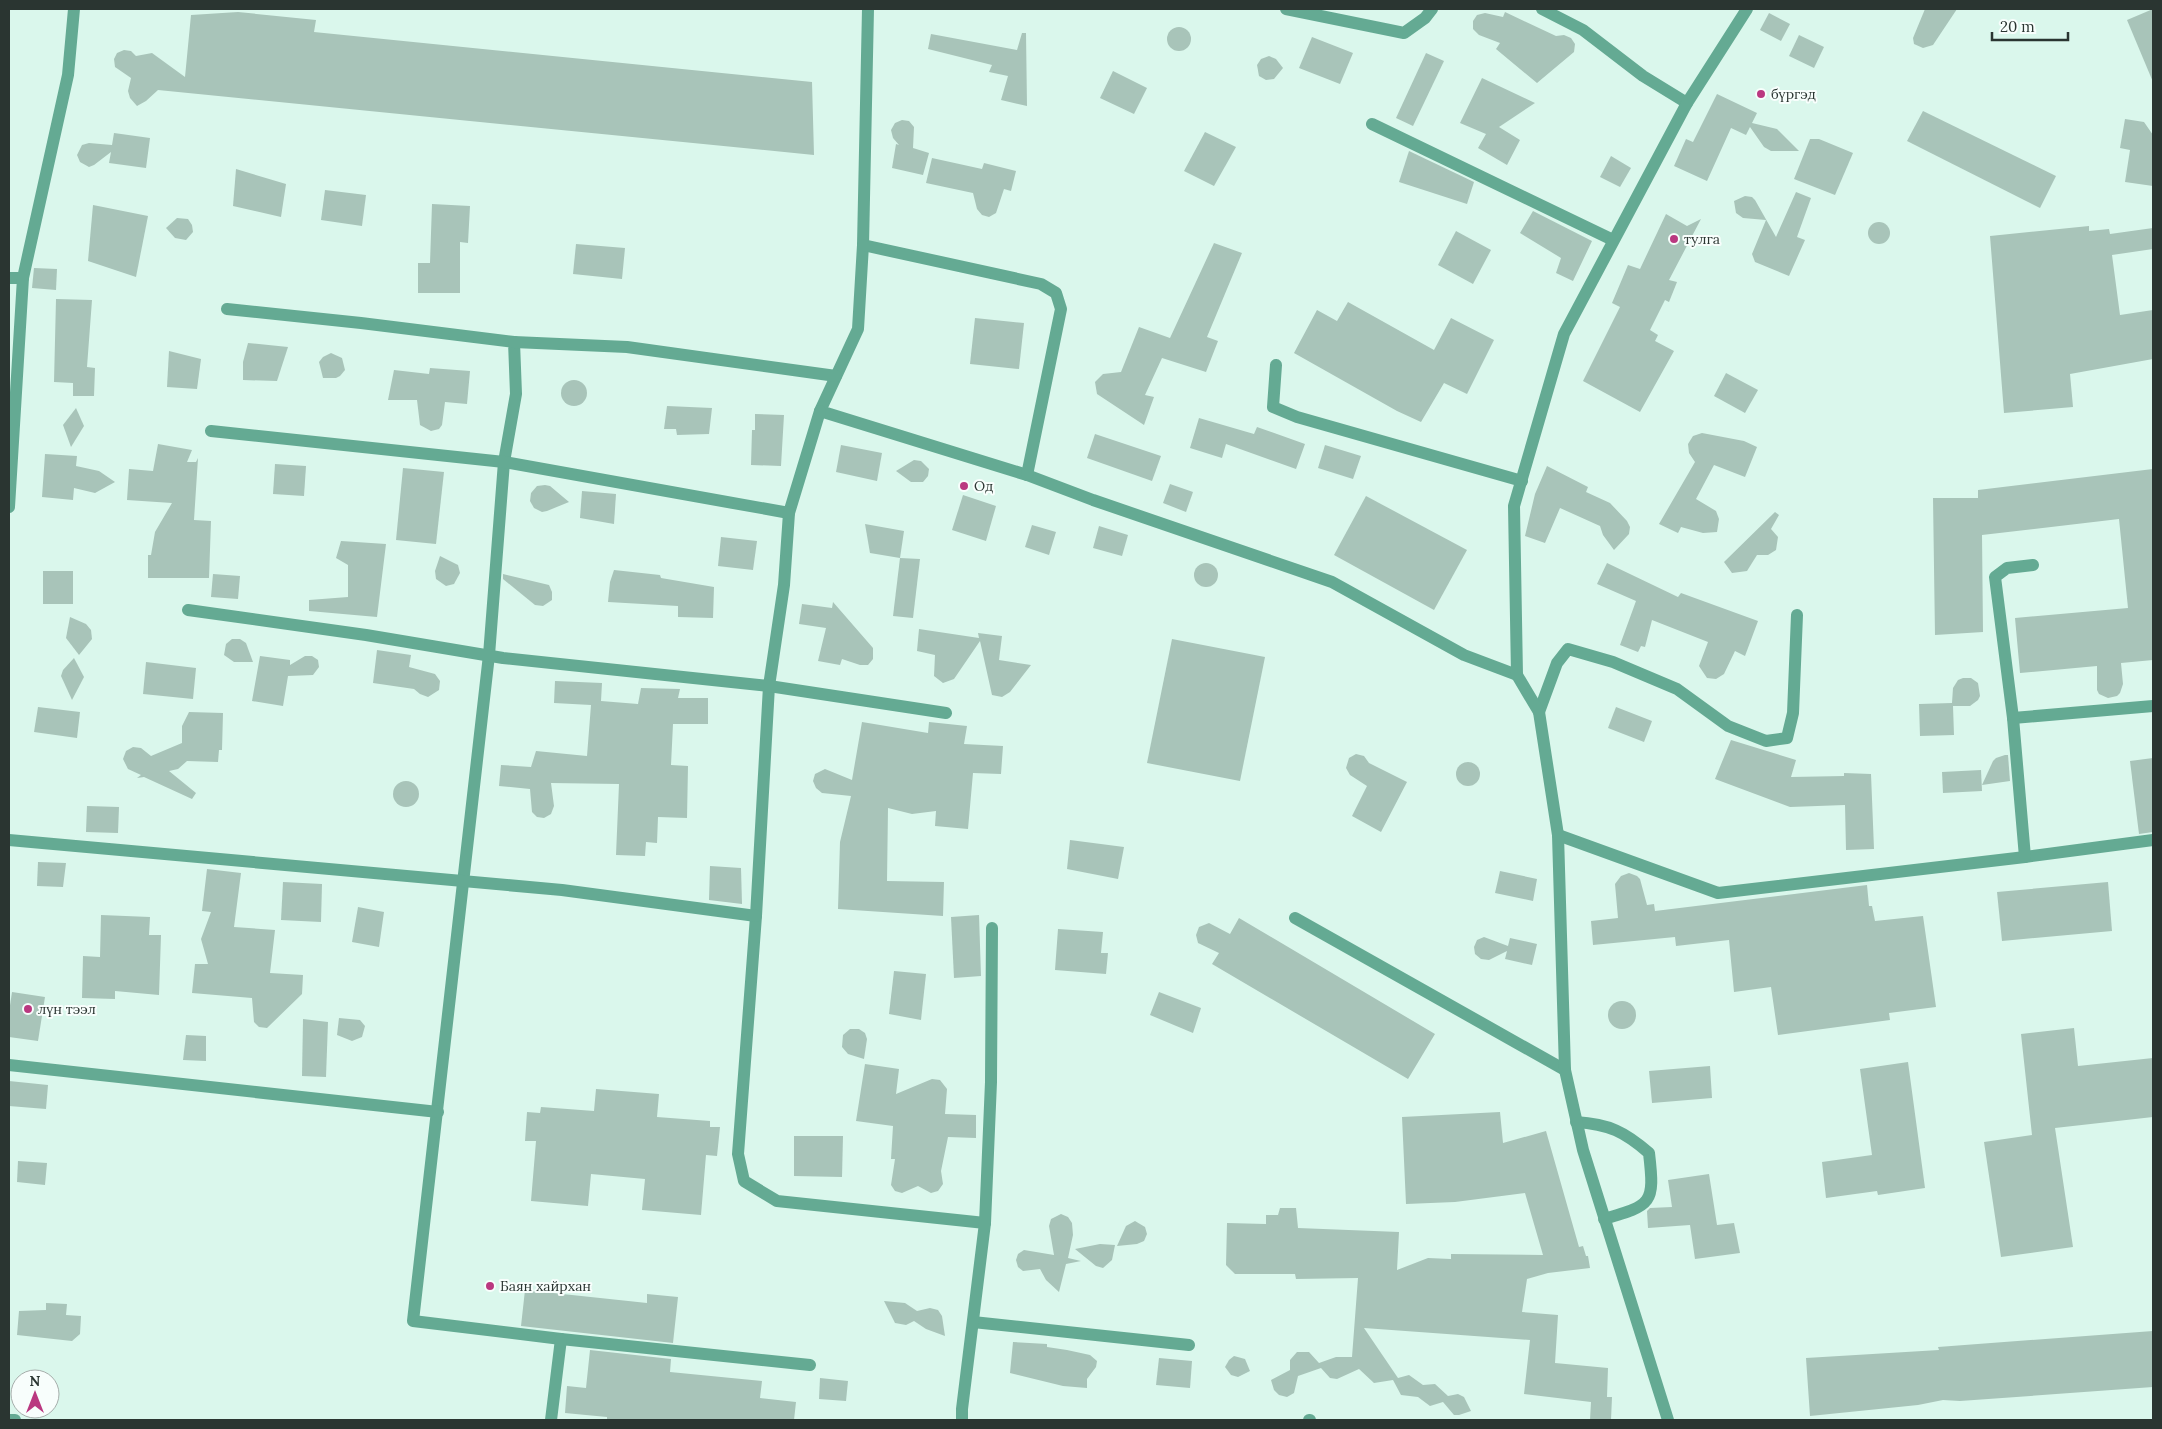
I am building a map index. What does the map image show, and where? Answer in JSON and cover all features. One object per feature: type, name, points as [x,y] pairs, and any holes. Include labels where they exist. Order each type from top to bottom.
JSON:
[{"type":"street","points":[[9,507],[23,278],[68,75],[74,9]]},
{"type":"street","points":[[868,9],[863,245],[858,330],[820,411],[789,513],[784,585],[769,686],[756,916],[738,1154],[744,1181],[777,1201],[985,1223]]},
{"type":"street","points":[[1286,9],[1404,33],[1425,18],[1432,9]]},
{"type":"street","points":[[1542,9],[1583,30],[1643,76],[1687,102]]},
{"type":"street","points":[[1668,1420],[1582,1150],[1565,1070],[1558,835],[1540,712],[1517,675],[1514,506],[1564,334],[1687,102],[1747,9]]},
{"type":"street","points":[[1372,124],[1613,240]]},
{"type":"street","points":[[863,245],[1041,284],[1056,293],[1061,308],[1027,475]]},
{"type":"street","points":[[9,278],[23,278]]},
{"type":"street","points":[[227,309],[514,342],[627,347],[836,376]]},
{"type":"street","points":[[514,342],[516,394],[504,462],[489,655],[413,1321],[561,1339],[810,1364]]},
{"type":"street","points":[[1276,365],[1273,407],[1297,417],[1522,481]]},
{"type":"street","points":[[820,411],[1027,475],[1093,500],[1332,582],[1464,655],[1517,675]]},
{"type":"street","points":[[211,431],[504,462],[789,513]]},
{"type":"street","points":[[2025,857],[2013,718],[1996,599],[1995,577],[2007,568],[2033,565]]},
{"type":"street","points":[[188,610],[366,635],[489,655],[769,686],[946,713]]},
{"type":"street","points":[[1540,712],[1557,663],[1568,649],[1613,662],[1677,689],[1728,726],[1766,741],[1787,738],[1793,713],[1796,615]]},
{"type":"street","points":[[2013,718],[2153,706]]},
{"type":"street","points":[[1558,835],[1718,893],[2153,840]]},
{"type":"street","points":[[9,840],[562,890],[756,916]]},
{"type":"street","points":[[1295,918],[1565,1070]]},
{"type":"street","points":[[964,1419],[972,1322],[985,1223],[991,1082],[992,928]]},
{"type":"street","points":[[9,1065],[438,1112]]},
{"type":"street","points":[[1576,1122],[1600,1123],[1625,1135],[1649,1153],[1652,1180],[1650,1196],[1647,1202],[1633,1211],[1604,1219]]},
{"type":"street","points":[[972,1322],[1189,1345]]},
{"type":"street","points":[[551,1420],[561,1339]]},
{"type":"street","points":[[9,1420],[15,1420]]},
{"type":"building","points":[[1925,9],[1957,9],[1933,45],[1923,48],[1914,44],[1913,38]]},
{"type":"building","points":[[2153,9],[2153,82],[2127,20]]},
{"type":"building","points":[[238,12],[316,20],[314,32],[812,82],[814,155],[158,90],[137,106],[130,98],[128,91],[131,78],[115,67],[114,59],[117,53],[124,50],[131,51],[136,56],[152,53],[185,77],[191,15]]},
{"type":"building","points":[[1505,12],[1556,36],[1564,35],[1571,38],[1575,44],[1574,52],[1537,83],[1496,49],[1500,43],[1479,35],[1473,29],[1473,21],[1477,15],[1485,13],[1503,17]]},
{"type":"building","points":[[1769,13],[1790,24],[1781,41],[1760,30]]},
{"type":"building","points":[[1179,27],[1184,28],[1190,34],[1190,44],[1184,50],[1179,51],[1174,50],[1168,44],[1167,39],[1168,34],[1174,28]]},
{"type":"building","points":[[1022,33],[1026,33],[1027,106],[1001,100],[1008,76],[989,72],[992,65],[928,49],[931,34],[1017,50]]},
{"type":"building","points":[[1799,35],[1824,47],[1814,68],[1789,56]]},
{"type":"building","points":[[1312,37],[1353,53],[1340,84],[1299,68]]},
{"type":"building","points":[[1426,53],[1444,61],[1413,126],[1396,118]]},
{"type":"building","points":[[1269,56],[1276,59],[1283,68],[1274,79],[1266,80],[1259,76],[1257,65],[1261,59]]},
{"type":"building","points":[[1113,71],[1147,88],[1134,114],[1100,98]]},
{"type":"building","points":[[1482,78],[1535,103],[1499,127],[1520,140],[1507,165],[1478,148],[1486,134],[1460,123]]},
{"type":"building","points":[[1717,94],[1757,113],[1752,123],[1777,129],[1799,151],[1771,151],[1764,147],[1750,127],[1746,135],[1731,128],[1707,181],[1674,166],[1686,139],[1693,142]]},
{"type":"building","points":[[1923,111],[2056,176],[2040,208],[1907,141]]},
{"type":"building","points":[[2125,119],[2144,122],[2153,135],[2153,186],[2125,182],[2130,150],[2120,148]]},
{"type":"building","points":[[902,120],[909,121],[914,127],[913,148],[929,153],[923,175],[892,168],[896,144],[899,145],[893,138],[891,130],[895,123]]},
{"type":"building","points":[[1205,132],[1236,147],[1214,186],[1184,171]]},
{"type":"building","points":[[114,133],[150,138],[146,168],[109,163],[111,152],[89,167],[80,162],[77,155],[82,145],[89,143],[112,145]]},
{"type":"building","points":[[1810,139],[1819,139],[1853,153],[1835,195],[1794,179]]},
{"type":"building","points":[[1409,151],[1474,182],[1467,204],[1399,182]]},
{"type":"building","points":[[1611,156],[1631,168],[1620,187],[1600,177]]},
{"type":"building","points":[[932,158],[982,169],[984,163],[1016,171],[1011,191],[1004,189],[996,213],[989,217],[982,215],[977,209],[973,193],[926,183]]},
{"type":"building","points":[[236,169],[286,184],[281,217],[233,206]]},
{"type":"building","points":[[325,190],[366,195],[362,226],[321,220]]},
{"type":"building","points":[[1796,192],[1811,198],[1797,237],[1805,240],[1789,276],[1755,262],[1752,254],[1766,220],[1743,218],[1736,213],[1734,201],[1745,196],[1752,197],[1755,200],[1776,237]]},
{"type":"building","points":[[432,204],[470,206],[468,243],[460,242],[460,293],[418,293],[418,263],[430,263]]},
{"type":"building","points":[[93,205],[148,216],[136,277],[88,261]]},
{"type":"building","points":[[1533,211],[1592,241],[1573,281],[1556,273],[1561,258],[1520,233]]},
{"type":"building","points":[[1666,214],[1687,226],[1701,219],[1669,280],[1677,282],[1669,302],[1665,300],[1650,330],[1658,335],[1655,341],[1674,351],[1640,412],[1583,381],[1620,307],[1612,303],[1628,265],[1640,269]]},
{"type":"building","points":[[177,218],[188,219],[192,225],[193,232],[186,240],[175,238],[166,228]]},
{"type":"building","points":[[1879,222],[1887,225],[1890,233],[1887,241],[1879,244],[1871,241],[1868,233],[1871,225]]},
{"type":"building","points":[[2089,226],[2089,231],[2109,229],[2110,234],[2153,228],[2153,249],[2112,255],[2120,315],[2153,310],[2153,359],[2070,374],[2073,407],[2004,413],[1990,236]]},
{"type":"building","points":[[1456,231],[1491,250],[1473,284],[1438,265]]},
{"type":"building","points":[[1214,243],[1242,253],[1207,337],[1218,341],[1206,372],[1162,358],[1145,395],[1154,397],[1144,425],[1097,394],[1095,382],[1103,374],[1121,372],[1139,327],[1170,338]]},
{"type":"building","points":[[576,244],[625,248],[622,279],[573,274]]},
{"type":"building","points":[[34,268],[57,269],[56,290],[32,288]]},
{"type":"building","points":[[56,299],[92,300],[87,367],[95,368],[94,396],[73,396],[73,383],[54,382]]},
{"type":"building","points":[[1348,302],[1434,350],[1451,318],[1494,340],[1467,394],[1444,383],[1421,422],[1397,411],[1294,353],[1317,310],[1337,321]]},
{"type":"building","points":[[975,318],[1024,323],[1019,369],[970,364]]},
{"type":"building","points":[[248,343],[288,347],[277,381],[243,380],[243,362]]},
{"type":"building","points":[[169,351],[201,359],[197,389],[167,387]]},
{"type":"building","points":[[331,353],[342,358],[345,370],[336,378],[323,378],[319,362],[323,357]]},
{"type":"building","points":[[430,368],[470,371],[467,404],[445,402],[442,425],[439,429],[431,431],[420,425],[417,400],[388,400],[394,370],[429,374]]},
{"type":"building","points":[[1726,373],[1758,390],[1745,413],[1714,396]]},
{"type":"building","points":[[574,380],[584,383],[587,393],[584,403],[574,406],[564,403],[561,393],[564,383]]},
{"type":"building","points":[[667,406],[712,408],[709,434],[677,435],[676,429],[664,429]]},
{"type":"building","points":[[76,408],[84,426],[71,447],[63,425]]},
{"type":"building","points":[[755,414],[784,415],[781,466],[751,465],[752,430],[755,430]]},
{"type":"building","points":[[1199,418],[1254,434],[1257,427],[1305,444],[1296,469],[1226,444],[1222,458],[1190,448]]},
{"type":"building","points":[[1702,433],[1744,441],[1757,447],[1745,477],[1714,465],[1696,499],[1716,511],[1719,519],[1717,532],[1703,533],[1681,527],[1678,533],[1659,524],[1695,462],[1689,453],[1688,444],[1693,436]]},
{"type":"building","points":[[1095,434],[1161,456],[1152,481],[1087,458]]},
{"type":"building","points":[[158,444],[192,450],[187,462],[196,462],[198,458],[194,520],[211,521],[209,578],[148,578],[148,555],[151,555],[155,532],[172,503],[127,500],[129,469],[153,471]]},
{"type":"building","points":[[841,445],[882,453],[877,481],[836,472]]},
{"type":"building","points":[[1325,445],[1361,456],[1353,479],[1318,468]]},
{"type":"building","points":[[45,454],[77,456],[76,466],[99,471],[115,482],[95,493],[74,488],[73,500],[42,497]]},
{"type":"building","points":[[914,460],[921,461],[929,469],[928,476],[923,482],[911,482],[896,471]]},
{"type":"building","points":[[275,464],[306,466],[304,496],[273,494]]},
{"type":"building","points":[[1547,466],[1588,487],[1586,492],[1610,503],[1627,521],[1630,527],[1629,534],[1614,550],[1603,535],[1600,526],[1560,508],[1545,543],[1525,536],[1535,494]]},
{"type":"building","points":[[403,468],[444,472],[436,544],[396,540]]},
{"type":"building","points":[[2153,469],[2153,660],[2121,663],[2123,684],[2117,696],[2108,698],[2099,694],[2097,690],[2097,666],[2020,673],[2015,618],[2128,608],[2119,519],[1982,535],[1983,632],[1935,635],[1933,498],[1978,498],[1978,490]]},
{"type":"building","points":[[1170,484],[1193,492],[1186,512],[1163,503]]},
{"type":"building","points":[[537,486],[550,486],[569,502],[542,512],[534,508],[530,501],[531,493]]},
{"type":"building","points":[[582,491],[616,494],[614,524],[580,518]]},
{"type":"building","points":[[963,495],[996,506],[986,541],[952,530]]},
{"type":"building","points":[[1366,496],[1467,550],[1434,610],[1334,555]]},
{"type":"building","points":[[1775,512],[1779,515],[1771,529],[1778,537],[1776,550],[1768,555],[1757,555],[1747,571],[1732,573],[1724,562]]},
{"type":"building","points":[[865,524],[904,531],[900,558],[870,553]]},
{"type":"building","points":[[1032,525],[1056,532],[1049,555],[1025,547]]},
{"type":"building","points":[[1099,526],[1128,535],[1122,556],[1093,548]]},
{"type":"building","points":[[721,537],[757,541],[753,570],[718,566]]},
{"type":"building","points":[[341,541],[386,544],[377,617],[309,611],[309,600],[348,597],[348,565],[336,558]]},
{"type":"building","points":[[440,556],[458,565],[460,573],[454,584],[446,586],[436,579],[435,571]]},
{"type":"building","points":[[900,558],[920,559],[913,618],[893,616]]},
{"type":"building","points":[[1206,563],[1211,564],[1217,570],[1217,580],[1211,586],[1206,587],[1201,586],[1195,580],[1194,575],[1195,570],[1201,564]]},
{"type":"building","points":[[1607,563],[1678,597],[1681,593],[1758,621],[1745,656],[1735,651],[1724,674],[1716,679],[1707,678],[1699,666],[1708,642],[1652,620],[1645,647],[1641,646],[1638,652],[1620,645],[1636,601],[1597,584]]},
{"type":"building","points":[[614,570],[660,575],[661,578],[714,587],[713,618],[678,617],[678,606],[608,602],[610,582]]},
{"type":"building","points":[[43,571],[73,571],[73,604],[43,604]]},
{"type":"building","points":[[213,574],[240,576],[238,599],[211,597]]},
{"type":"building","points":[[503,574],[549,585],[552,592],[552,600],[543,606],[535,605],[503,579]]},
{"type":"building","points":[[833,602],[873,648],[873,659],[868,665],[860,665],[842,659],[840,665],[818,661],[826,628],[799,624],[802,604],[832,608]]},
{"type":"building","points":[[70,617],[86,624],[91,630],[92,639],[79,655],[66,638]]},
{"type":"building","points":[[919,629],[979,638],[978,633],[1002,636],[999,660],[1031,665],[1010,692],[1002,697],[992,695],[980,641],[954,679],[943,683],[934,676],[935,655],[917,651]]},
{"type":"building","points":[[232,639],[240,639],[246,643],[253,662],[234,662],[224,655],[226,644]]},
{"type":"building","points":[[1172,639],[1265,657],[1240,781],[1147,763]]},
{"type":"building","points":[[377,650],[411,655],[409,667],[435,674],[440,681],[439,690],[428,697],[414,689],[373,683]]},
{"type":"building","points":[[260,656],[290,660],[290,665],[305,656],[312,656],[318,660],[319,667],[313,675],[288,676],[283,706],[252,701]]},
{"type":"building","points":[[74,658],[84,677],[72,700],[61,676],[63,670]]},
{"type":"building","points":[[146,662],[196,668],[193,699],[143,694]]},
{"type":"building","points":[[1971,678],[1978,683],[1980,696],[1970,706],[1953,706],[1954,735],[1920,736],[1919,704],[1952,703],[1953,688],[1958,680]]},
{"type":"building","points":[[555,681],[602,683],[601,701],[638,704],[641,688],[680,689],[678,698],[708,698],[708,724],[673,724],[671,765],[688,766],[687,818],[658,817],[657,843],[646,842],[645,856],[616,855],[619,784],[551,783],[554,806],[551,814],[544,818],[537,817],[532,812],[530,789],[499,786],[501,765],[531,767],[536,751],[587,756],[591,705],[554,703]]},
{"type":"building","points":[[38,707],[80,712],[77,738],[34,732]]},
{"type":"building","points":[[1616,707],[1652,721],[1644,742],[1608,728]]},
{"type":"building","points":[[189,712],[223,713],[222,750],[219,750],[218,762],[187,761],[178,769],[169,771],[196,793],[192,799],[144,777],[137,778],[141,775],[128,769],[123,759],[126,751],[133,747],[141,748],[151,756],[182,743],[182,726]]},
{"type":"building","points":[[862,722],[928,733],[929,722],[967,726],[964,744],[1003,746],[1001,774],[973,773],[968,829],[935,826],[936,811],[912,814],[888,808],[887,881],[944,882],[943,916],[838,909],[840,842],[851,796],[822,793],[816,788],[813,781],[815,774],[825,769],[852,780]]},
{"type":"building","points":[[1731,740],[1796,760],[1791,777],[1844,776],[1844,773],[1871,774],[1874,849],[1846,850],[1845,805],[1790,807],[1715,779]]},
{"type":"building","points":[[1356,754],[1364,756],[1369,763],[1407,782],[1381,832],[1352,816],[1367,786],[1350,775],[1346,768],[1349,758]]},
{"type":"building","points":[[2008,755],[2010,781],[1982,785],[1993,761]]},
{"type":"building","points":[[2153,758],[2153,832],[2139,834],[2130,761]]},
{"type":"building","points":[[1468,762],[1473,763],[1479,769],[1479,779],[1473,785],[1468,786],[1463,785],[1457,779],[1456,774],[1457,769],[1463,763]]},
{"type":"building","points":[[1981,770],[1982,791],[1943,793],[1942,772]]},
{"type":"building","points":[[406,781],[415,785],[419,794],[415,803],[406,807],[397,803],[393,794],[397,785]]},
{"type":"building","points":[[87,806],[119,807],[118,833],[86,832]]},
{"type":"building","points":[[1070,840],[1124,847],[1118,879],[1067,869]]},
{"type":"building","points":[[38,862],[66,863],[63,887],[37,886]]},
{"type":"building","points":[[710,866],[741,868],[742,904],[709,900]]},
{"type":"building","points":[[207,869],[241,873],[234,927],[275,930],[270,973],[303,975],[302,994],[267,1028],[259,1027],[254,1022],[252,998],[192,993],[195,964],[208,964],[201,939],[211,912],[202,911]]},
{"type":"building","points":[[1500,871],[1537,879],[1533,901],[1495,893]]},
{"type":"building","points":[[1629,873],[1640,879],[1647,905],[1654,904],[1655,911],[1867,885],[1869,906],[1872,906],[1875,921],[1923,916],[1936,1007],[1889,1013],[1890,1020],[1778,1035],[1771,987],[1734,992],[1729,940],[1676,946],[1675,937],[1593,945],[1591,921],[1618,918],[1615,884],[1621,876]]},
{"type":"building","points":[[283,882],[322,884],[321,922],[281,920]]},
{"type":"building","points":[[2108,882],[2112,931],[2002,941],[1997,892]]},
{"type":"building","points":[[358,907],[384,912],[379,947],[352,942]]},
{"type":"building","points":[[101,915],[150,917],[149,935],[161,935],[159,995],[115,991],[115,999],[82,998],[83,956],[100,957]]},
{"type":"building","points":[[979,915],[981,976],[954,978],[951,917]]},
{"type":"building","points":[[1239,918],[1435,1034],[1408,1079],[1212,964],[1219,953],[1198,943],[1196,935],[1199,927],[1209,923],[1230,934]]},
{"type":"building","points":[[1058,929],[1103,932],[1101,953],[1108,953],[1106,974],[1055,970]]},
{"type":"building","points":[[1484,937],[1508,946],[1510,938],[1537,944],[1532,965],[1505,959],[1507,951],[1489,960],[1481,959],[1475,954],[1474,947],[1477,940]]},
{"type":"building","points":[[894,971],[926,974],[921,1020],[889,1014]]},
{"type":"building","points":[[12,992],[45,997],[38,1041],[9,1037],[9,1012]]},
{"type":"building","points":[[1159,992],[1201,1008],[1193,1033],[1150,1015]]},
{"type":"building","points":[[1622,1001],[1632,1005],[1636,1015],[1632,1025],[1622,1029],[1612,1025],[1608,1015],[1612,1005]]},
{"type":"building","points":[[339,1018],[360,1020],[365,1026],[362,1037],[352,1041],[337,1035]]},
{"type":"building","points":[[303,1019],[328,1022],[326,1077],[302,1076]]},
{"type":"building","points":[[2074,1028],[2078,1066],[2153,1058],[2153,1117],[2055,1128],[2073,1247],[2001,1257],[1984,1142],[2032,1135],[2021,1034]]},
{"type":"building","points":[[850,1029],[859,1029],[865,1033],[867,1039],[864,1059],[848,1054],[842,1047],[843,1035]]},
{"type":"building","points":[[186,1035],[206,1036],[206,1061],[183,1060]]},
{"type":"building","points":[[1908,1062],[1925,1188],[1878,1195],[1877,1191],[1826,1198],[1822,1162],[1872,1155],[1860,1069]]},
{"type":"building","points":[[865,1064],[899,1069],[896,1094],[932,1079],[940,1080],[947,1089],[945,1114],[976,1115],[976,1138],[948,1137],[941,1171],[943,1184],[938,1191],[931,1193],[918,1186],[902,1193],[895,1191],[891,1185],[895,1159],[891,1159],[893,1126],[856,1121]]},
{"type":"building","points":[[1710,1066],[1712,1098],[1652,1103],[1649,1071]]},
{"type":"building","points":[[9,1081],[48,1085],[46,1109],[9,1106]]},
{"type":"building","points":[[596,1089],[659,1094],[657,1117],[710,1121],[710,1127],[720,1127],[717,1156],[706,1155],[701,1215],[642,1210],[645,1179],[591,1174],[588,1206],[531,1201],[536,1141],[525,1141],[527,1112],[540,1113],[541,1107],[594,1111]]},
{"type":"building","points":[[1500,1112],[1503,1143],[1546,1131],[1579,1247],[1583,1246],[1586,1256],[1588,1256],[1590,1268],[1548,1273],[1527,1279],[1522,1312],[1558,1315],[1555,1363],[1608,1368],[1607,1397],[1612,1397],[1611,1420],[1590,1420],[1591,1402],[1524,1394],[1530,1340],[1364,1328],[1398,1378],[1409,1375],[1423,1385],[1435,1384],[1448,1396],[1458,1394],[1464,1397],[1471,1411],[1459,1415],[1454,1415],[1443,1402],[1430,1406],[1418,1397],[1401,1395],[1393,1380],[1374,1383],[1359,1369],[1337,1379],[1330,1378],[1321,1368],[1298,1376],[1294,1393],[1287,1397],[1279,1395],[1274,1390],[1271,1380],[1290,1370],[1290,1360],[1297,1352],[1309,1352],[1319,1363],[1336,1357],[1352,1357],[1358,1278],[1296,1279],[1295,1274],[1235,1274],[1226,1265],[1227,1223],[1266,1224],[1266,1215],[1278,1215],[1280,1208],[1296,1208],[1298,1228],[1399,1232],[1397,1270],[1428,1258],[1451,1259],[1451,1254],[1543,1255],[1525,1193],[1455,1202],[1406,1204],[1402,1117]]},
{"type":"building","points":[[794,1136],[843,1136],[842,1177],[794,1176]]},
{"type":"building","points":[[18,1161],[47,1163],[45,1185],[17,1182]]},
{"type":"building","points":[[1709,1174],[1717,1225],[1734,1223],[1740,1253],[1695,1259],[1690,1225],[1648,1228],[1647,1211],[1650,1208],[1672,1207],[1668,1180]]},
{"type":"building","points":[[1061,1214],[1068,1217],[1072,1223],[1073,1235],[1068,1258],[1081,1261],[1066,1264],[1059,1292],[1046,1280],[1040,1269],[1023,1271],[1018,1267],[1016,1260],[1018,1254],[1024,1250],[1054,1255],[1049,1226],[1051,1219]]},
{"type":"building","points":[[1135,1221],[1145,1227],[1147,1234],[1144,1241],[1137,1244],[1117,1246],[1126,1226]]},
{"type":"building","points":[[1100,1244],[1115,1245],[1112,1260],[1103,1268],[1096,1266],[1075,1249]]},
{"type":"building","points":[[525,1290],[647,1303],[647,1294],[678,1297],[673,1343],[521,1326]]},
{"type":"building","points":[[884,1301],[905,1303],[917,1311],[930,1308],[938,1310],[942,1316],[945,1336],[926,1329],[914,1321],[906,1325],[895,1323]]},
{"type":"building","points":[[46,1303],[67,1304],[66,1315],[81,1316],[80,1334],[72,1341],[17,1335],[19,1311],[46,1310]]},
{"type":"building","points":[[2153,1331],[2153,1387],[1960,1401],[1943,1400],[1918,1405],[1810,1416],[1806,1358],[1939,1350],[1938,1347]]},
{"type":"building","points":[[1013,1342],[1047,1344],[1047,1347],[1090,1355],[1097,1361],[1096,1367],[1087,1379],[1087,1388],[1063,1386],[1010,1373]]},
{"type":"building","points":[[590,1350],[671,1359],[670,1372],[762,1381],[760,1398],[796,1402],[794,1420],[607,1420],[607,1417],[565,1413],[567,1386],[586,1388]]},
{"type":"building","points":[[1234,1356],[1245,1359],[1250,1371],[1238,1377],[1231,1375],[1225,1367]]},
{"type":"building","points":[[1159,1358],[1192,1361],[1190,1388],[1156,1385]]},
{"type":"building","points":[[820,1378],[848,1381],[846,1401],[819,1399]]},
{"type":"place","name":"бүргэд","points":[[1761,94]]},
{"type":"place","name":"тулга","points":[[1674,239]]},
{"type":"place","name":"Од","points":[[964,486]]},
{"type":"place","name":"лүн тээл","points":[[28,1009]]},
{"type":"place","name":"Баян хайрхан","points":[[490,1286]]}]
